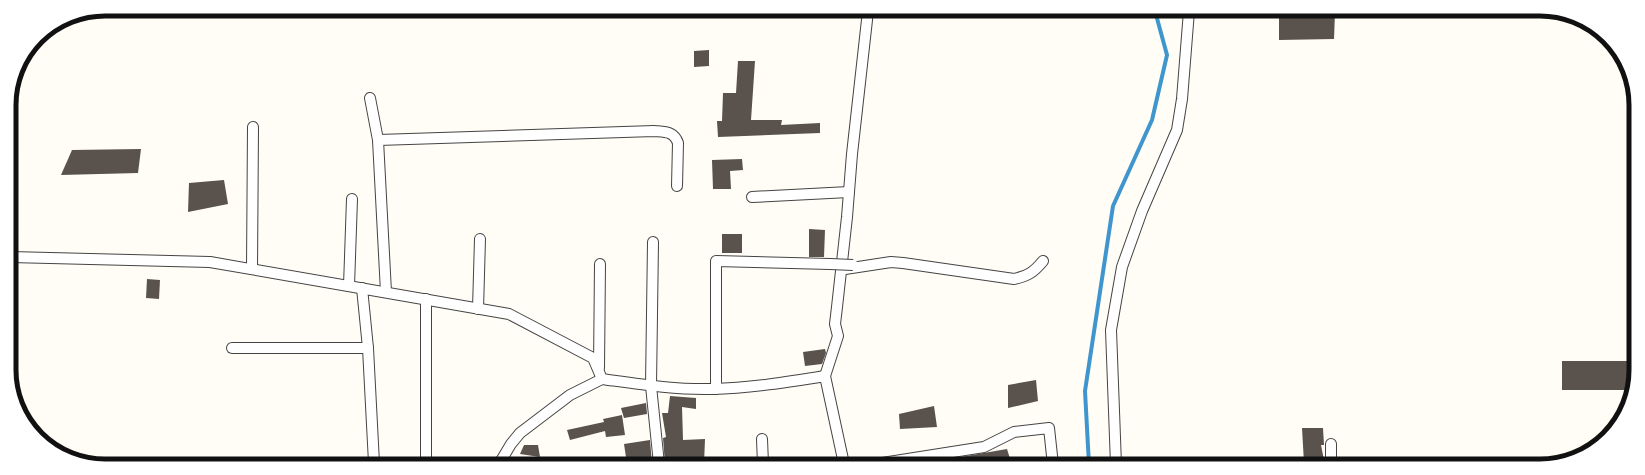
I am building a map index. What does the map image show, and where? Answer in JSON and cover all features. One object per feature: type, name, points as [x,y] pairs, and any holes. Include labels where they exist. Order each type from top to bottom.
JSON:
[{"type":"street","points":[[843,459],[825,376],[838,336],[835,324],[867,16]]},
{"type":"street","points":[[1116,459],[1111,330],[1122,267],[1142,211],[1177,130],[1182,99],[1189,16]]},
{"type":"street","points":[[370,98],[378,140],[386,292]]},
{"type":"street","points":[[252,269],[254,127]]},
{"type":"street","points":[[378,140],[654,131],[672,133],[678,143],[677,186]]},
{"type":"street","points":[[752,198],[849,192]]},
{"type":"street","points":[[349,286],[352,199]]},
{"type":"street","points":[[478,309],[480,239]]},
{"type":"street","points":[[654,242],[651,386],[658,459]]},
{"type":"street","points":[[16,257],[210,262],[509,314],[593,358],[601,376]]},
{"type":"street","points":[[716,389],[716,261],[868,265]]},
{"type":"street","points":[[841,270],[891,262],[1014,279],[1027,276],[1035,271],[1043,262]]},
{"type":"street","points":[[600,264],[601,376]]},
{"type":"street","points":[[362,288],[368,348],[374,459]]},
{"type":"street","points":[[426,300],[426,459]]},
{"type":"street","points":[[232,348],[368,348]]},
{"type":"street","points":[[502,459],[520,433],[570,394],[601,376],[651,386],[716,389],[756,386],[825,376]]},
{"type":"street","points":[[908,459],[984,447],[1014,432],[1049,428],[1052,459]]},
{"type":"street","points":[[762,439],[763,459]]},
{"type":"street","points":[[1331,444],[1331,459]]},
{"type":"building","points":[[1279,16],[1335,16],[1334,39],[1279,40]]},
{"type":"building","points":[[709,50],[709,66],[694,67],[694,51]]},
{"type":"building","points":[[738,61],[755,61],[751,120],[782,120],[781,125],[820,123],[820,133],[718,137],[717,121],[722,121],[723,93],[736,93]]},
{"type":"building","points":[[141,149],[138,173],[61,175],[72,150]]},
{"type":"building","points":[[742,159],[743,170],[730,171],[731,189],[713,189],[712,160]]},
{"type":"building","points":[[224,180],[228,204],[188,212],[189,183]]},
{"type":"building","points":[[809,229],[825,230],[824,257],[809,257]]},
{"type":"building","points":[[722,234],[742,234],[742,253],[722,253]]},
{"type":"building","points":[[147,279],[160,280],[159,299],[146,298]]},
{"type":"building","points":[[825,349],[826,353],[822,364],[805,366],[803,352]]},
{"type":"building","points":[[1562,361],[1629,361],[1627,390],[1562,390]]},
{"type":"building","points":[[1036,380],[1038,401],[1008,408],[1008,385]]},
{"type":"building","points":[[670,396],[696,398],[696,409],[682,407],[683,440],[705,439],[704,459],[665,459],[663,438],[666,437],[662,413],[668,413]]},
{"type":"building","points":[[646,403],[647,414],[624,418],[621,408]]},
{"type":"building","points":[[934,406],[937,427],[900,429],[899,414]]},
{"type":"building","points":[[622,415],[625,435],[606,437],[605,431],[570,440],[567,430],[604,422],[603,419]]},
{"type":"building","points":[[1302,428],[1323,428],[1324,445],[1321,445],[1324,459],[1304,459]]},
{"type":"building","points":[[650,440],[652,459],[626,459],[624,444]]},
{"type":"building","points":[[524,445],[538,445],[540,457],[520,454]]},
{"type":"building","points":[[1007,449],[1010,459],[949,459]]},
{"type":"waterway","points":[[1089,459],[1085,391],[1113,206],[1152,120],[1167,55],[1156,16]]}]
